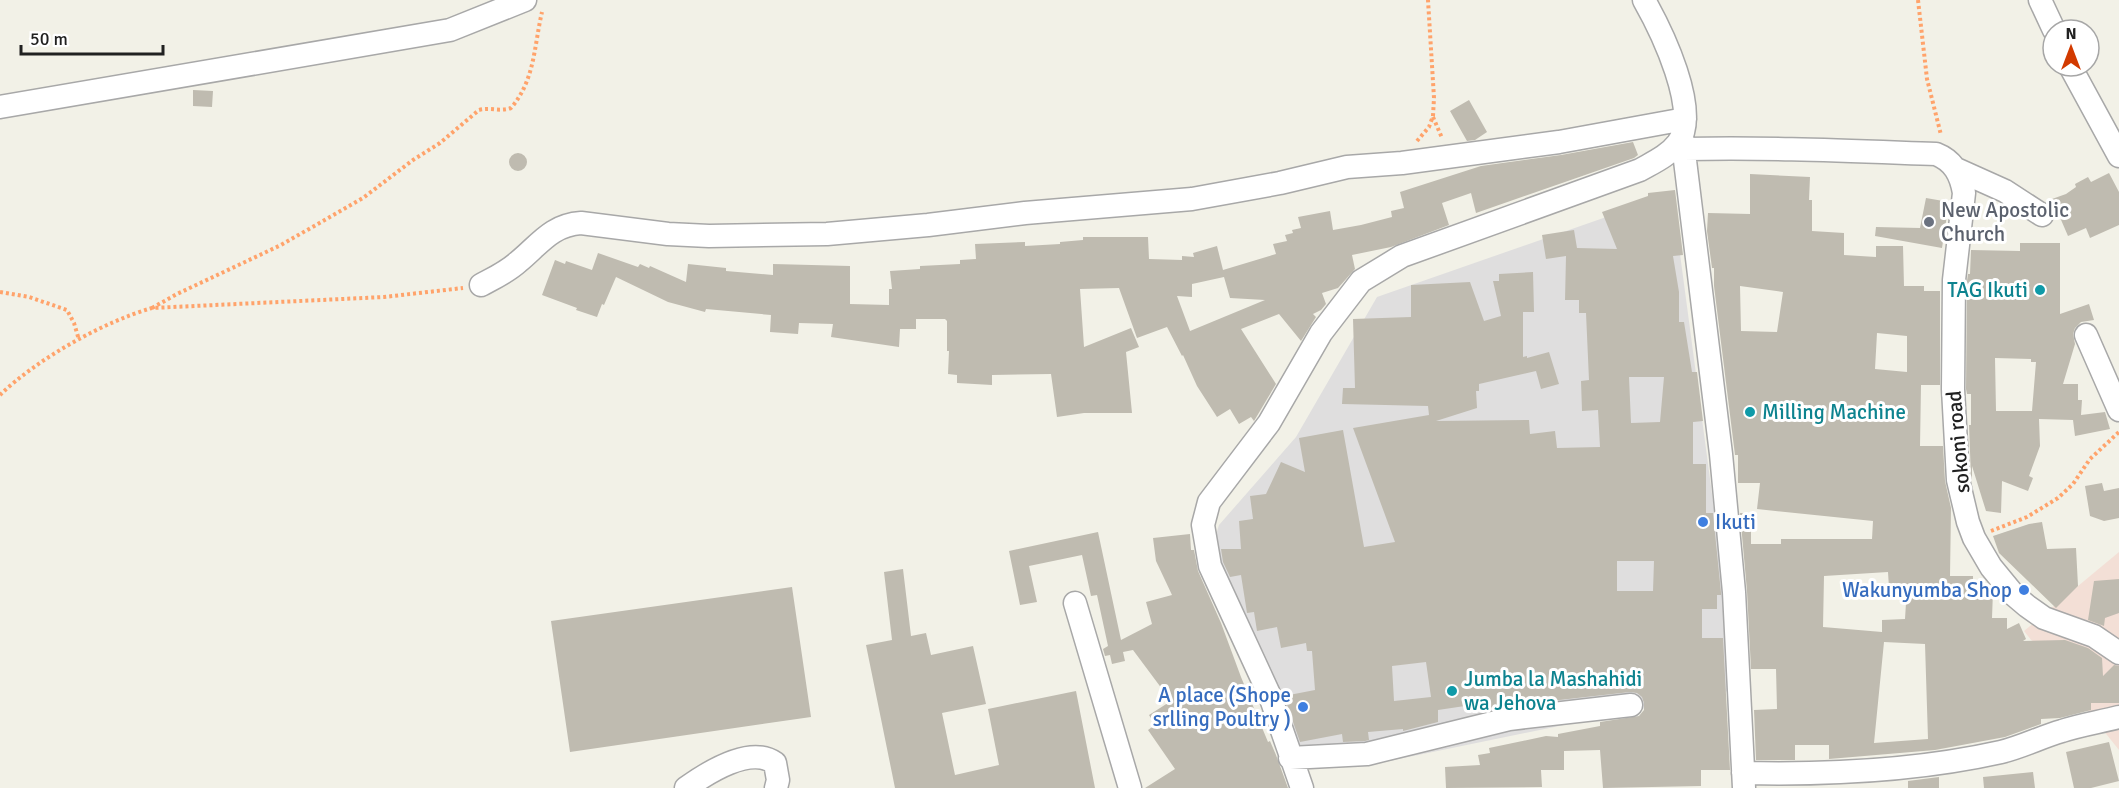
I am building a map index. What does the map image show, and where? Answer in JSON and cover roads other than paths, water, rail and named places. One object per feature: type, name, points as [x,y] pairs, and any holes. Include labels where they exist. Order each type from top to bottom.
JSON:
[{"type":"street","points":[[1644,0],[1661,31],[1675,66],[1684,103],[1683,135],[1721,454],[1734,592],[1744,780],[1788,774],[1893,770],[1949,762],[2004,751],[2060,732],[2119,717]]},
{"type":"street","points":[[2040,0],[2048,18]]},
{"type":"street","points":[[0,107],[450,30],[535,4]]},
{"type":"street","points":[[2077,78],[2119,154]]},
{"type":"street","points":[[1302,788],[1270,696],[1210,566],[1203,525],[1209,502],[1269,423],[1321,333],[1361,281],[1402,256],[1640,170],[1666,155],[1683,135]]},
{"type":"street","points":[[481,285],[505,272],[550,233],[568,224],[602,225],[668,234],[709,236],[827,234],[1025,213],[1191,199],[1280,183],[1347,167],[1392,164],[1559,142],[1683,135],[1745,148],[1936,154],[2005,191],[2042,215]]},
{"type":"street","name":"sokoni road","points":[[1952,164],[1964,194],[1954,280],[1955,446],[1958,480],[1974,538],[1995,573],[2026,606],[2044,618],[2094,636],[2119,653]]},
{"type":"street","points":[[2086,334],[2119,410]]},
{"type":"street","points":[[1075,603],[1130,788]]},
{"type":"street","points":[[1290,758],[1367,754],[1509,719],[1631,705]]},
{"type":"street","points":[[686,788],[707,773],[732,762],[757,756],[768,758],[775,763],[778,780],[776,788]]},
{"type":"place","name":"New Apostolic Church","points":[[1929,222]]},
{"type":"place","name":"TAG Ikuti","points":[[2040,290]]},
{"type":"place","name":"Milling Machine","points":[[1750,412]]},
{"type":"place","name":"Ikuti","points":[[1703,522]]},
{"type":"place","name":"Wakunyumba Shop","points":[[2024,590]]},
{"type":"place","name":"Jumba la Mashahidi wa Jehova","points":[[1452,691]]},
{"type":"place","name":"A place (Shope srlling Poultry )","points":[[1303,707]]}]
